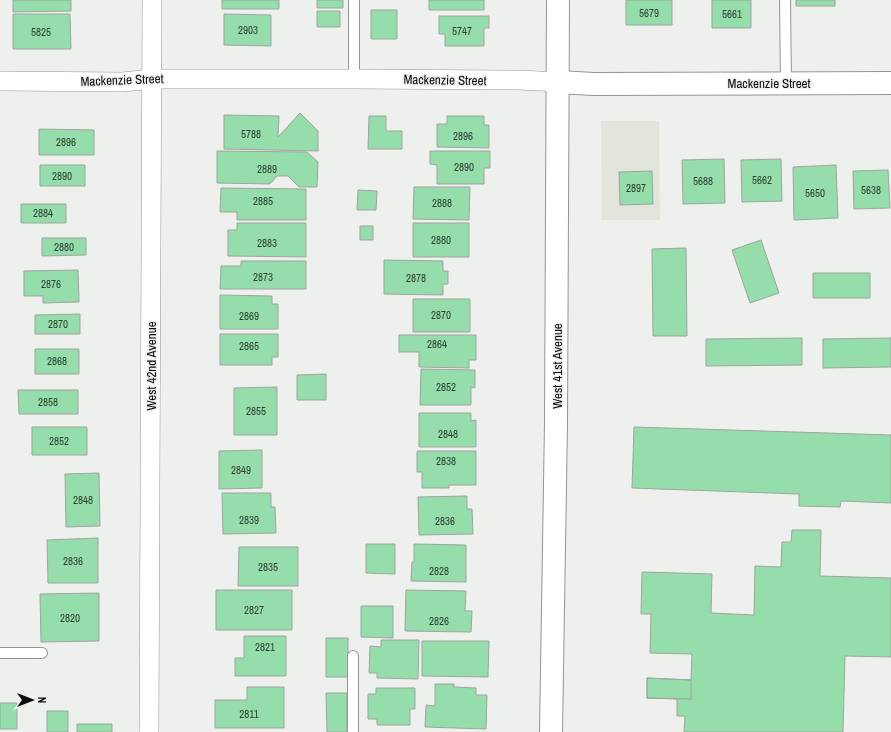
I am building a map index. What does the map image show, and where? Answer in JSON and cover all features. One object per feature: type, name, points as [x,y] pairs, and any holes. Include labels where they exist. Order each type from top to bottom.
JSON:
[{"type":"main road","name":"West 41st Avenue","points":[[551,732],[556,415],[559,82],[558,0]]},
{"type":"main road","name":"Mackenzie Street","points":[[559,82],[593,84],[891,83]]},
{"type":"street","name":"West 42nd Avenue","points":[[149,732],[152,0]]},
{"type":"street","name":"Mackenzie Street","points":[[0,81],[122,82],[152,79],[354,79],[519,80],[559,82]]},
{"type":"lane","points":[[354,0],[354,79]]},
{"type":"lane","points":[[785,0],[786,83]]},
{"type":"lane","points":[[0,653],[42,653]]},
{"type":"lane","points":[[353,656],[353,732]]},
{"type":"shaded area","points":[[601,121],[659,121],[660,220],[602,220]]},
{"type":"building","points":[[13,0],[71,0],[71,11],[13,12]]},
{"type":"building","points":[[222,0],[279,0],[279,9],[222,9]]},
{"type":"building","points":[[317,0],[343,0],[343,8],[317,8]]},
{"type":"building","points":[[429,0],[484,0],[484,10],[429,10]]},
{"type":"building","points":[[626,0],[672,0],[672,25],[626,25]]},
{"type":"building","points":[[712,0],[751,0],[751,28],[712,28]]},
{"type":"building","points":[[796,0],[835,0],[835,6],[796,6]]},
{"type":"building","points":[[371,10],[397,10],[397,39],[371,39]]},
{"type":"building","points":[[317,11],[340,11],[340,27],[317,27]]},
{"type":"building","points":[[13,14],[70,14],[71,49],[13,49]]},
{"type":"building","points":[[224,14],[271,15],[271,46],[224,45]]},
{"type":"building","points":[[439,16],[489,16],[489,28],[484,28],[484,46],[445,46],[445,34],[439,34]]},
{"type":"building","points":[[300,113],[318,131],[318,151],[224,149],[224,115],[279,116],[278,137]]},
{"type":"building","points":[[369,116],[386,116],[386,131],[402,131],[402,149],[368,149]]},
{"type":"building","points":[[447,116],[484,116],[484,125],[489,125],[489,148],[437,147],[437,124],[447,124]]},
{"type":"building","points":[[39,129],[94,130],[94,155],[39,155]]},
{"type":"building","points":[[217,151],[307,152],[318,162],[317,187],[299,187],[288,176],[277,176],[270,184],[217,183]]},
{"type":"building","points":[[430,151],[490,151],[490,168],[484,168],[484,184],[437,184],[437,165],[430,164]]},
{"type":"building","points":[[724,159],[725,203],[683,204],[682,160]]},
{"type":"building","points":[[781,159],[782,201],[742,202],[741,160]]},
{"type":"building","points":[[40,165],[85,165],[85,186],[40,186]]},
{"type":"building","points":[[836,165],[838,218],[794,220],[793,167]]},
{"type":"building","points":[[888,170],[890,208],[854,209],[853,171]]},
{"type":"building","points":[[652,171],[653,204],[620,205],[619,172]]},
{"type":"building","points":[[414,187],[470,187],[469,220],[413,219]]},
{"type":"building","points":[[221,188],[306,189],[306,220],[237,220],[237,212],[220,212]]},
{"type":"building","points":[[358,190],[377,191],[376,210],[357,210]]},
{"type":"building","points":[[21,204],[66,204],[66,223],[21,223]]},
{"type":"building","points":[[237,223],[306,223],[306,257],[228,256],[228,230],[237,230]]},
{"type":"building","points":[[413,223],[469,223],[469,257],[413,257]]},
{"type":"building","points":[[360,226],[373,226],[373,240],[360,240]]},
{"type":"building","points":[[42,238],[86,238],[86,255],[42,256]]},
{"type":"building","points":[[761,240],[779,293],[750,303],[732,250]]},
{"type":"building","points":[[686,248],[687,336],[653,336],[652,249]]},
{"type":"building","points":[[384,260],[443,261],[443,271],[448,271],[448,284],[443,284],[443,295],[384,294]]},
{"type":"building","points":[[241,261],[306,261],[306,289],[220,289],[221,266],[241,266]]},
{"type":"building","points":[[78,270],[79,302],[43,303],[43,296],[24,296],[24,271]]},
{"type":"building","points":[[813,273],[870,273],[870,298],[813,298]]},
{"type":"building","points":[[220,295],[272,296],[272,304],[278,304],[278,329],[220,329]]},
{"type":"building","points":[[413,299],[470,299],[470,332],[413,332]]},
{"type":"building","points":[[80,314],[80,334],[35,334],[35,315]]},
{"type":"building","points":[[220,334],[278,334],[278,357],[272,357],[272,365],[220,365]]},
{"type":"building","points":[[399,335],[476,335],[476,360],[469,360],[469,368],[419,367],[419,352],[399,352]]},
{"type":"building","points":[[802,338],[802,365],[706,366],[706,339]]},
{"type":"building","points":[[891,338],[891,367],[823,368],[823,339]]},
{"type":"building","points":[[35,349],[79,349],[79,374],[35,374]]},
{"type":"building","points":[[421,369],[475,370],[475,388],[471,387],[471,405],[420,405]]},
{"type":"building","points":[[326,374],[326,400],[297,400],[297,375]]},
{"type":"building","points":[[277,387],[277,435],[234,435],[234,388]]},
{"type":"building","points":[[18,390],[78,390],[78,414],[19,414]]},
{"type":"building","points":[[419,413],[471,413],[471,421],[476,420],[476,447],[419,447]]},
{"type":"building","points":[[32,427],[87,427],[87,455],[32,455]]},
{"type":"building","points":[[634,427],[891,435],[891,503],[841,501],[840,507],[799,506],[799,494],[632,488]]},
{"type":"building","points":[[262,450],[262,488],[219,489],[219,451]]},
{"type":"building","points":[[417,451],[476,451],[476,485],[449,485],[449,488],[422,488],[422,472],[417,472]]},
{"type":"building","points":[[99,473],[100,526],[66,527],[65,474]]},
{"type":"building","points":[[222,493],[271,493],[271,507],[275,507],[276,533],[223,534]]},
{"type":"building","points":[[467,496],[467,509],[472,509],[473,534],[419,535],[418,497]]},
{"type":"building","points":[[792,530],[821,530],[820,576],[891,578],[891,657],[845,656],[843,732],[684,732],[685,716],[677,716],[677,699],[647,698],[647,678],[691,680],[692,654],[650,653],[651,614],[641,614],[642,572],[712,574],[711,613],[754,615],[755,566],[781,567],[782,542],[791,542]]},
{"type":"building","points":[[98,538],[98,583],[48,583],[47,540]]},
{"type":"building","points":[[366,544],[395,544],[395,574],[366,573]]},
{"type":"building","points":[[414,544],[466,545],[466,582],[411,581],[412,562],[414,562]]},
{"type":"building","points":[[239,547],[298,547],[298,586],[238,586]]},
{"type":"building","points":[[216,590],[292,590],[292,630],[216,630]]},
{"type":"building","points":[[406,590],[466,591],[465,611],[472,611],[471,632],[405,631]]},
{"type":"building","points":[[99,593],[99,641],[41,642],[40,594]]},
{"type":"building","points":[[361,606],[393,606],[393,638],[361,637]]},
{"type":"building","points":[[244,636],[286,636],[286,676],[235,676],[235,658],[244,658]]},
{"type":"building","points":[[326,638],[348,638],[348,677],[326,677]]},
{"type":"building","points":[[381,640],[419,640],[418,679],[377,678],[377,673],[369,673],[370,646],[381,647]]},
{"type":"building","points":[[422,641],[489,641],[488,677],[422,676]]},
{"type":"building","points":[[647,678],[691,680],[691,699],[647,698]]},
{"type":"building","points":[[435,684],[454,684],[454,687],[476,688],[476,695],[487,695],[486,729],[425,727],[426,705],[435,706]]},
{"type":"building","points":[[247,687],[284,687],[284,728],[215,728],[215,700],[247,700]]},
{"type":"building","points":[[376,688],[415,688],[415,709],[410,709],[410,725],[377,725],[377,719],[368,719],[368,694],[376,694]]},
{"type":"building","points":[[326,693],[347,693],[347,732],[327,732]]},
{"type":"building","points":[[0,703],[17,703],[17,729],[0,729]]},
{"type":"building","points":[[47,711],[68,711],[68,732],[47,732]]},
{"type":"building","points":[[77,724],[112,724],[112,732],[77,732]]}]
